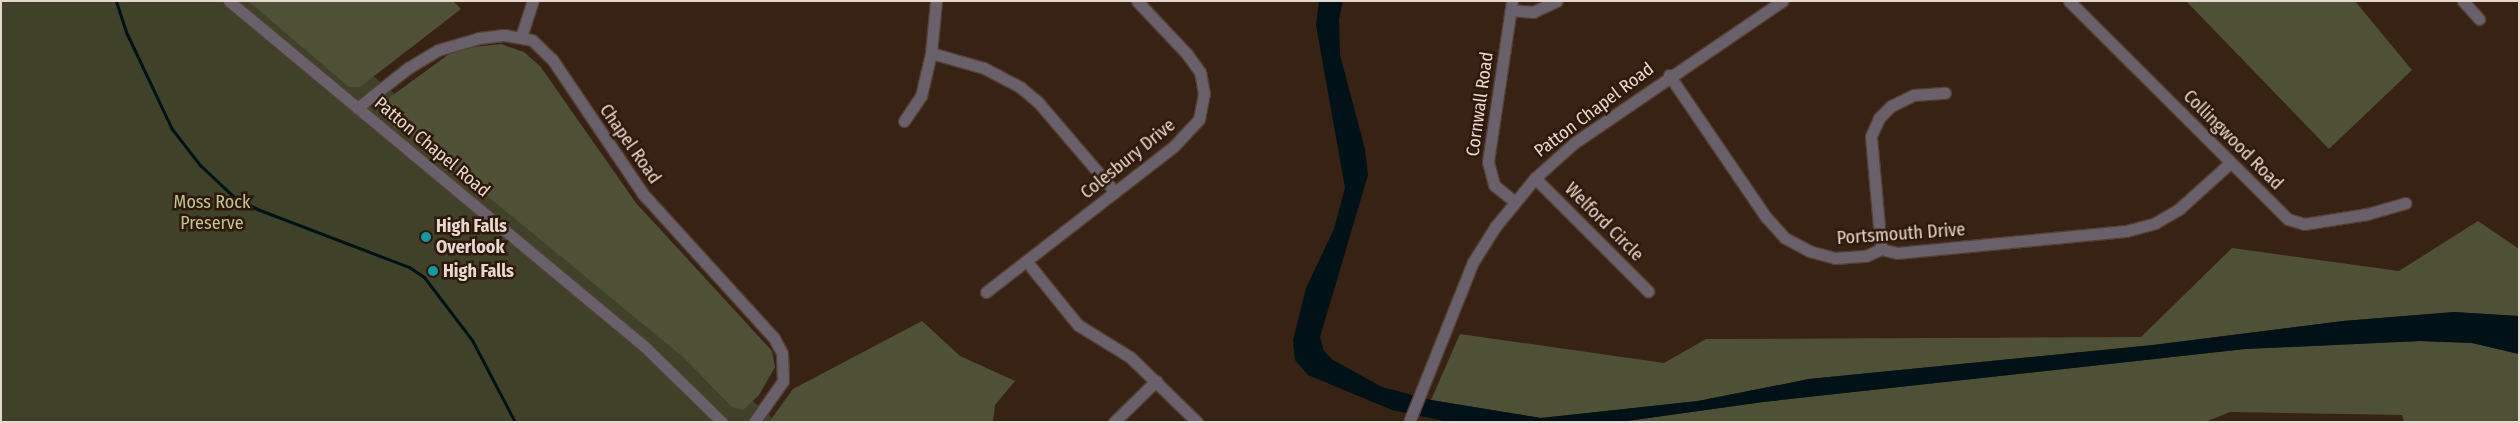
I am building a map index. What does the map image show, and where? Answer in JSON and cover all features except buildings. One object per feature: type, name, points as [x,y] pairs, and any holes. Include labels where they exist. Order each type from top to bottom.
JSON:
[{"type":"street","name":"Patton Chapel Road","points":[[229,1],[644,346],[722,422]]},
{"type":"street","points":[[357,108],[408,68],[438,50],[478,38],[521,36],[533,1]]},
{"type":"street","points":[[904,121],[921,96],[931,53],[936,1]]},
{"type":"street","points":[[1511,6],[1533,12],[1557,1]]},
{"type":"street","name":"Patton Chapel Road","points":[[1409,422],[1473,262],[1515,202],[1535,178],[1574,143],[1669,75],[1782,1]]},
{"type":"street","name":"Collingwood Road","points":[[2069,1],[2288,219],[2304,224],[2367,214],[2406,203]]},
{"type":"street","points":[[2463,1],[2479,18]]},
{"type":"street","name":"Colesbury Drive","points":[[986,292],[1027,262],[1190,131],[1203,107],[1203,84],[1196,64],[1139,2]]},
{"type":"street","name":"Cornwall Road","points":[[1511,6],[1488,162],[1494,185],[1515,202]]},
{"type":"street","name":"Chapel Road","points":[[521,36],[532,40],[552,59],[643,194],[774,338],[782,353],[783,381],[754,422]]},
{"type":"street","points":[[931,53],[984,68],[1020,86],[1038,102],[1115,192]]},
{"type":"street","name":"Portsmouth Drive","points":[[1669,75],[1766,217],[1785,238],[1809,251],[1835,258],[1866,256],[1881,250],[1897,253],[2126,231],[2155,223],[2179,209],[2230,163]]},
{"type":"street","points":[[1881,250],[1871,136],[1879,118],[1891,106],[1914,95],[1945,93]]},
{"type":"street","name":"Welford Circle","points":[[1535,178],[1648,291]]},
{"type":"street","points":[[1027,262],[1078,325],[1130,357],[1197,422]]},
{"type":"street","points":[[1114,422],[1156,381]]},
{"type":"green space","name":"Moss Rock Preserve","points":[[1,1],[286,1],[777,422],[1,422]]},
{"type":"green space","points":[[248,1],[453,1],[461,9],[360,87],[349,87]]},
{"type":"green space","points":[[2186,1],[2355,1],[2412,70],[2329,149]]},
{"type":"green space","points":[[501,44],[524,52],[540,66],[636,203],[772,351],[775,367],[759,395],[743,410],[732,407],[683,357],[378,106],[456,49]]},
{"type":"green space","points":[[2478,221],[2519,249],[2519,316],[2454,312],[2343,321],[2153,345],[1809,379],[1698,401],[1541,418],[1431,400],[1460,334],[1664,363],[1706,339],[2141,337],[2232,248],[2399,271]]},
{"type":"green space","points":[[922,321],[960,356],[1015,381],[995,405],[993,422],[769,422],[793,389]]},
{"type":"green space","points":[[2420,341],[2472,343],[2519,354],[2519,422],[2404,422],[2402,415],[2230,412],[2205,422],[1620,422],[1763,402],[2245,349]]},
{"type":"shaded area","points":[[1319,1],[1343,1],[1339,19],[1340,55],[1365,149],[1368,175],[1320,337],[1324,351],[1333,360],[1382,387],[1431,400],[1541,418],[1698,401],[1809,379],[2153,345],[2343,321],[2454,312],[2519,316],[2519,354],[2472,343],[2420,341],[2245,349],[1763,402],[1620,422],[1449,422],[1392,410],[1308,375],[1295,360],[1293,340],[1306,288],[1334,229],[1345,188],[1316,25]]},
{"type":"waterway","points":[[116,1],[127,34],[172,129],[200,165],[233,196],[257,209],[409,267],[424,277],[472,340],[515,422]]},
{"type":"place","name":"High Falls Overlook","points":[[426,237]]},
{"type":"place","name":"High Falls","points":[[433,271]]}]
